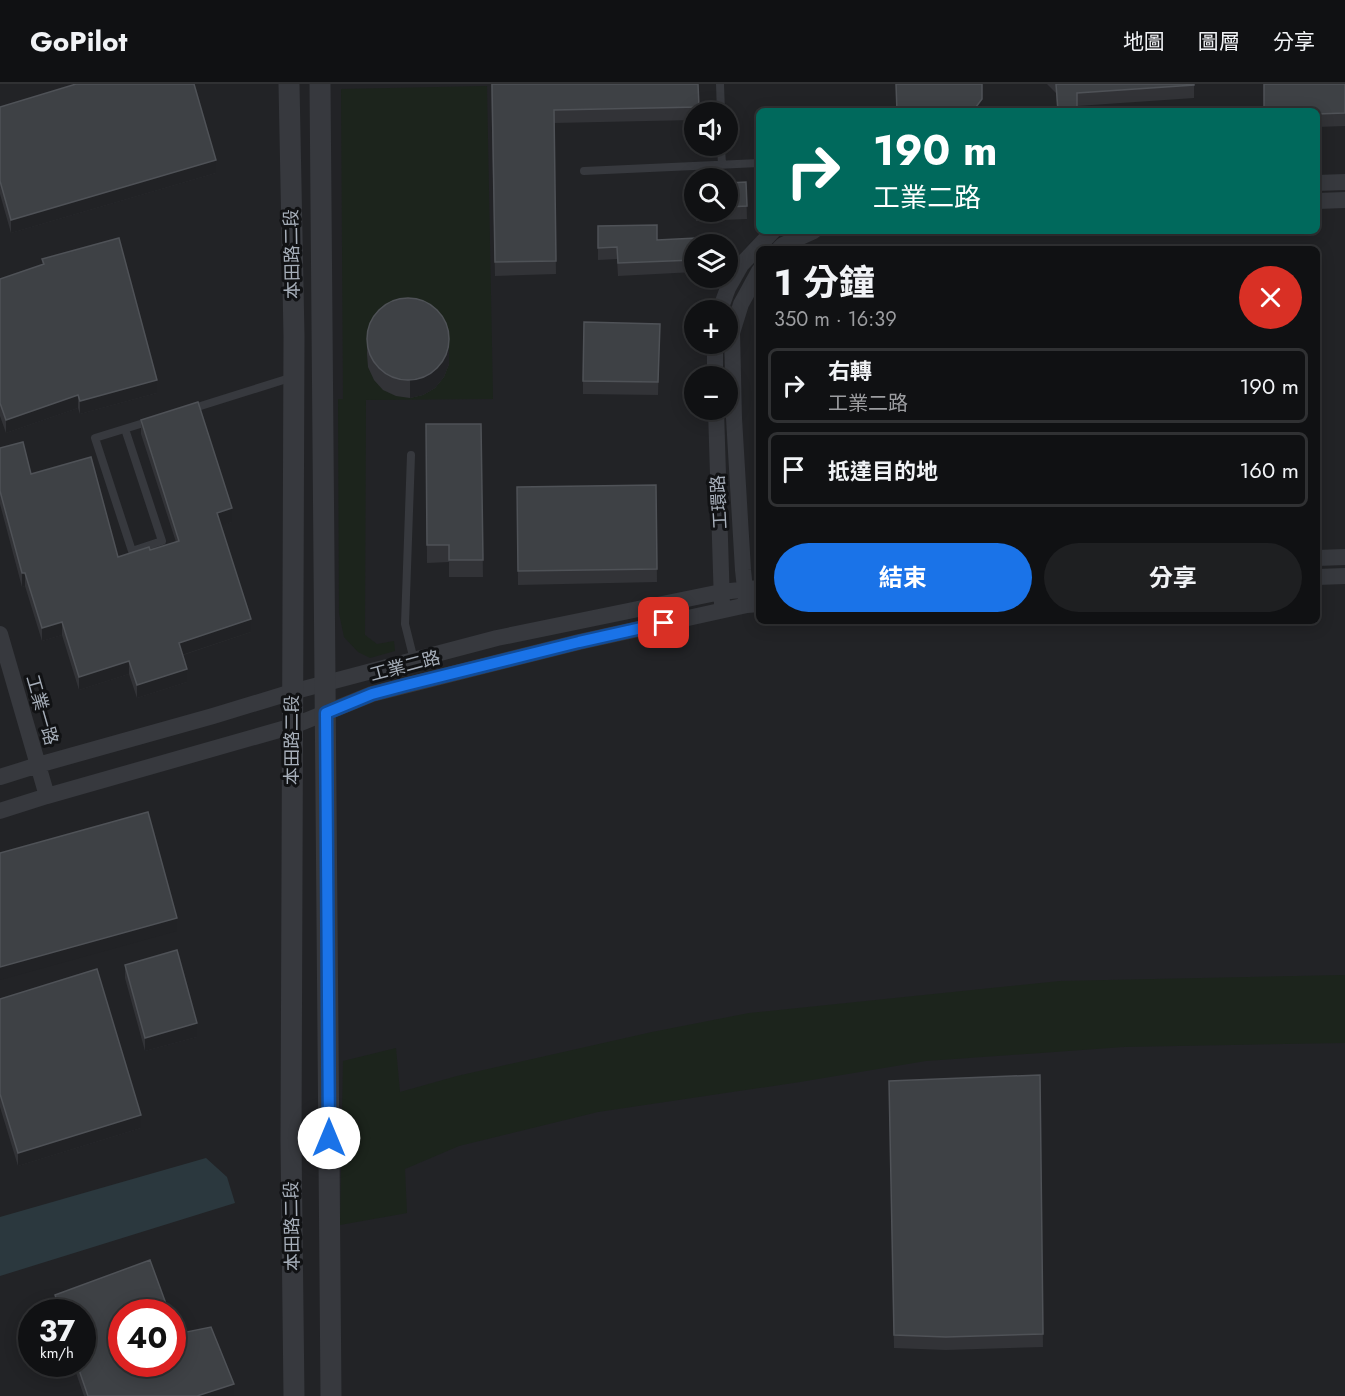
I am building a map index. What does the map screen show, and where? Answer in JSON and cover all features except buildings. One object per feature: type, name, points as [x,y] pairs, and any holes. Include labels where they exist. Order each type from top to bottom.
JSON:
[{"type":"street","name":"本田路二段","points":[[289,84],[293,377],[291,1141],[294,1396]]},
{"type":"street","name":"本田路二段","points":[[320,84],[331,1396]]},
{"type":"street","points":[[1320,183],[1345,182]]},
{"type":"street","points":[[1320,201],[1345,201]]},
{"type":"street","points":[[759,246],[770,234]]},
{"type":"street","points":[[782,246],[802,234]]},
{"type":"street","points":[[724,300],[741,265],[756,249]]},
{"type":"street","name":"工環路","points":[[731,366],[732,333],[741,304],[756,276]]},
{"type":"street","name":"工環路","points":[[716,420],[722,610]]},
{"type":"street","name":"工環路","points":[[732,420],[742,570],[752,597]]},
{"type":"street","points":[[1320,558],[1345,557]]},
{"type":"street","points":[[1320,577],[1345,576]]},
{"type":"street","name":"工業二路","points":[[0,777],[292,692],[497,638],[721,592],[752,597]]},
{"type":"street","name":"工業二路","points":[[0,811],[293,726],[378,693],[574,643],[722,610],[752,597]]},
{"type":"street","points":[[571,623],[574,643]]},
{"type":"street","name":"工業一路","points":[[0,634],[47,796]]},
{"type":"lane","points":[[720,84],[721,102]]},
{"type":"lane","points":[[722,156],[722,165]]},
{"type":"lane","points":[[585,171],[756,163]]},
{"type":"lane","points":[[181,412],[293,377]]},
{"type":"lane","points":[[125,429],[162,541],[132,550],[95,438],[159,418]]},
{"type":"lane","points":[[411,455],[405,624],[414,660]]},
{"type":"shaded area","points":[[0,84],[1345,84],[1345,1396],[0,1396]]},
{"type":"shaded area","points":[[487,86],[493,399],[366,400],[365,635],[377,644],[394,641],[395,651],[370,658],[358,652],[344,637],[339,613],[338,399],[343,399],[341,89]]},
{"type":"shaded area","points":[[1345,975],[1345,1043],[1124,1047],[926,1061],[598,1112],[459,1146],[405,1169],[407,1213],[340,1225],[343,1061],[396,1048],[400,1092],[457,1076],[652,1032],[749,1013],[1060,981]]},
{"type":"shaded area","points":[[206,1158],[227,1177],[235,1203],[0,1276],[0,1217]]},
{"type":"route","points":[[329,1138],[326,713],[372,694],[474,667],[664,623]]}]
